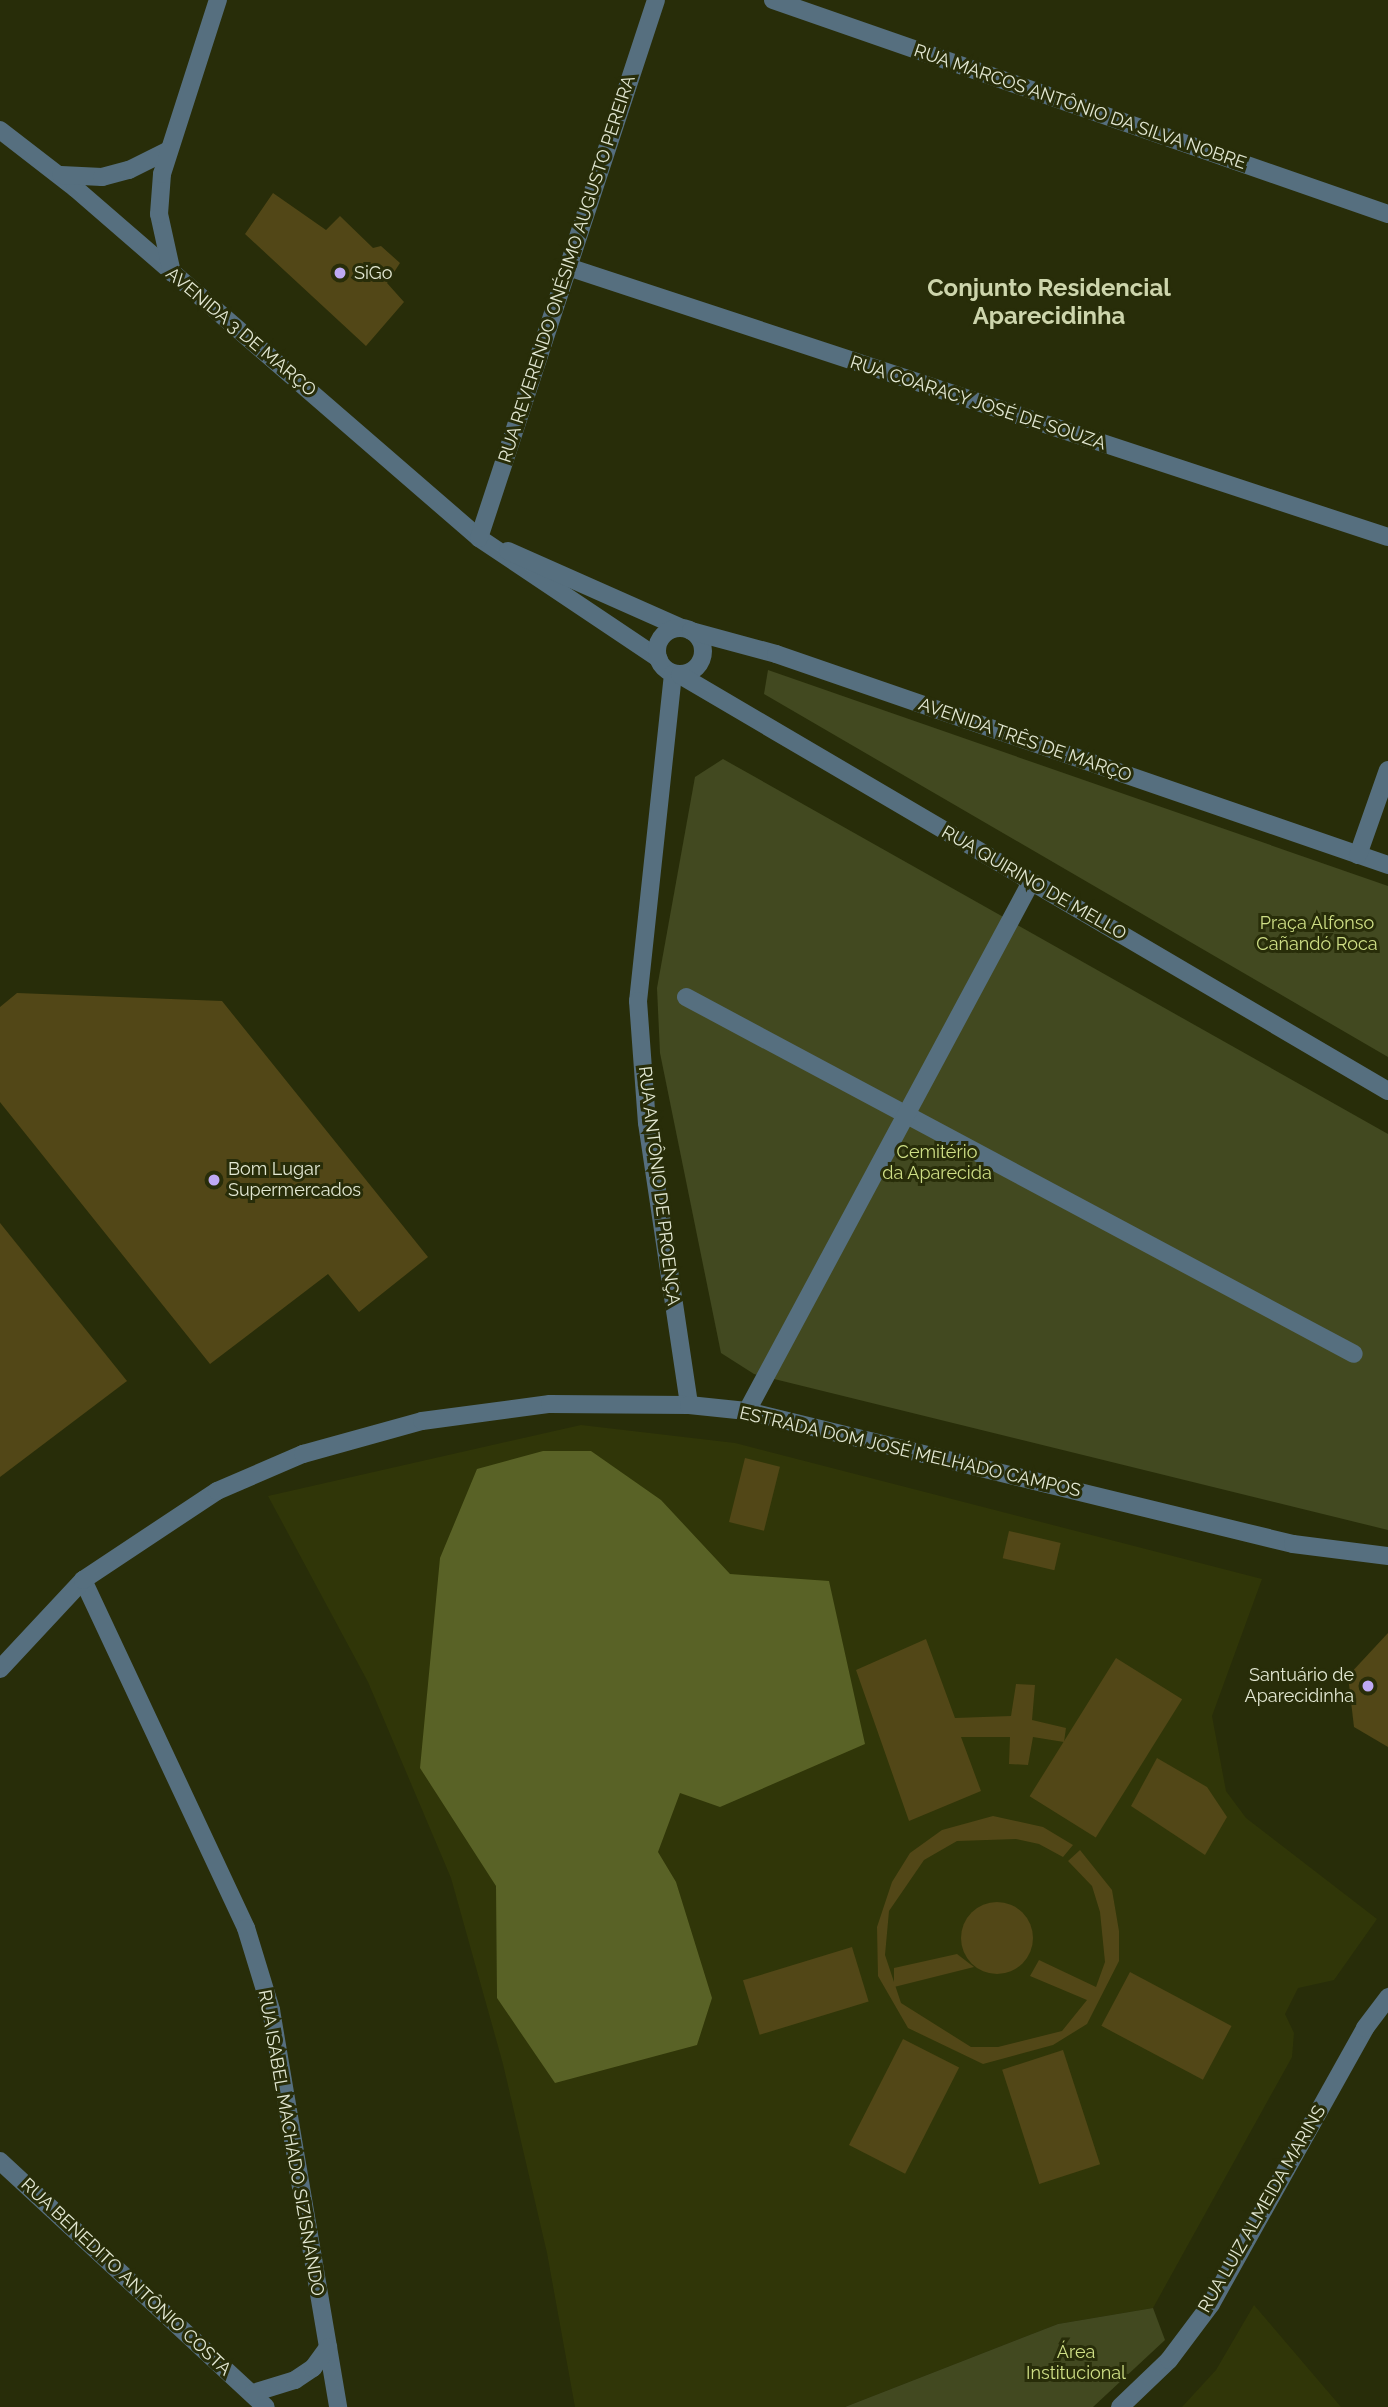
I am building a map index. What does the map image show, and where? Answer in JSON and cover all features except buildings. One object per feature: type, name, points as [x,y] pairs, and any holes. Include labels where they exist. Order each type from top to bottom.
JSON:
[{"type":"street","points":[[173,275],[159,214],[167,151],[218,0]]},
{"type":"street","name":"RUA REVERENDO ONÉSIMO AUGUSTO PEREIRA","points":[[479,538],[656,0]]},
{"type":"street","name":"RUA MARCOS ANTÔNIO DA SILVA NOBRE","points":[[772,0],[1388,214]]},
{"type":"street","name":"AVENIDA 3 DE MARÇO","points":[[0,130],[58,174],[479,538]]},
{"type":"street","points":[[58,174],[102,177],[129,170],[167,151]]},
{"type":"street","name":"RUA COARACY JOSÉ DE SOUZA","points":[[568,267],[1388,537]]},
{"type":"street","points":[[479,538],[658,658],[677,674],[694,670],[702,657],[701,643],[687,629],[663,636],[658,658]]},
{"type":"street","name":"AVENIDA TRÊS DE MARÇO","points":[[479,538],[687,629],[776,654],[1388,865]]},
{"type":"street","name":"RUA QUIRINO DE MELLO","points":[[677,674],[1388,1091]]},
{"type":"street","name":"RUA ANTÔNIO DE PROENÇA","points":[[677,674],[638,1001],[648,1123],[689,1405]]},
{"type":"street","points":[[1358,855],[1388,770]]},
{"type":"street","points":[[747,1411],[1031,881]]},
{"type":"street","points":[[687,997],[1354,1354]]},
{"type":"street","name":"ESTRADA DOM JOSÉ MELHADO CAMPOS","points":[[0,1669],[83,1580],[217,1491],[303,1454],[422,1420],[550,1404],[689,1405],[747,1411],[1293,1544],[1388,1556]]},
{"type":"street","name":"RUA ISABEL MACHADO SIZISNANDO","points":[[83,1580],[246,1928],[271,2010],[338,2407]]},
{"type":"street","name":"RUA LUIZ ALMEIDA MARINS","points":[[1120,2407],[1169,2360],[1211,2304],[1365,2028],[1388,1997]]},
{"type":"street","name":"RUA BENEDITO ANTÔNIO COSTA","points":[[0,2161],[266,2407]]},
{"type":"street","points":[[253,2393],[295,2380],[313,2368],[328,2347]]},
{"type":"shaded area","points":[[581,1425],[735,1443],[1262,1579],[1212,1716],[1226,1791],[1246,1818],[1377,1919],[1334,1980],[1298,1988],[1285,2014],[1294,2033],[1292,2057],[1153,2308],[1058,2324],[845,2407],[575,2407],[547,2253],[503,2064],[451,1878],[368,1682],[268,1496]]},
{"type":"shaded area","points":[[543,1451],[591,1451],[661,1500],[730,1574],[829,1581],[865,1744],[720,1807],[680,1793],[658,1852],[676,1882],[712,1998],[697,2045],[555,2083],[497,1998],[496,1886],[420,1768],[440,1558],[477,1469]]},
{"type":"shaded area","points":[[1254,2305],[1341,2407],[1182,2407],[1216,2370]]},
{"type":"green space","name":"Praça Alfonso Cañandó Roca","points":[[768,670],[1388,886],[1388,1057],[764,694]]},
{"type":"green space","name":"Cemitério da Aparecida","points":[[723,759],[1388,1134],[1388,1530],[754,1374],[721,1353],[660,1053],[657,988],[695,777]]},
{"type":"green space","name":"Área Institucional","points":[[1153,2308],[1165,2340],[1093,2407],[845,2407],[1058,2324]]},
{"type":"place","name":"SiGo","points":[[340,273]]},
{"type":"place","name":"Bom Lugar Supermercados","points":[[214,1180]]},
{"type":"place","name":"Santuário de Aparecidinha","points":[[1368,1686]]},
{"type":"district","name":"Conjunto Residencial Aparecidinha","points":[[1049,302]]}]
